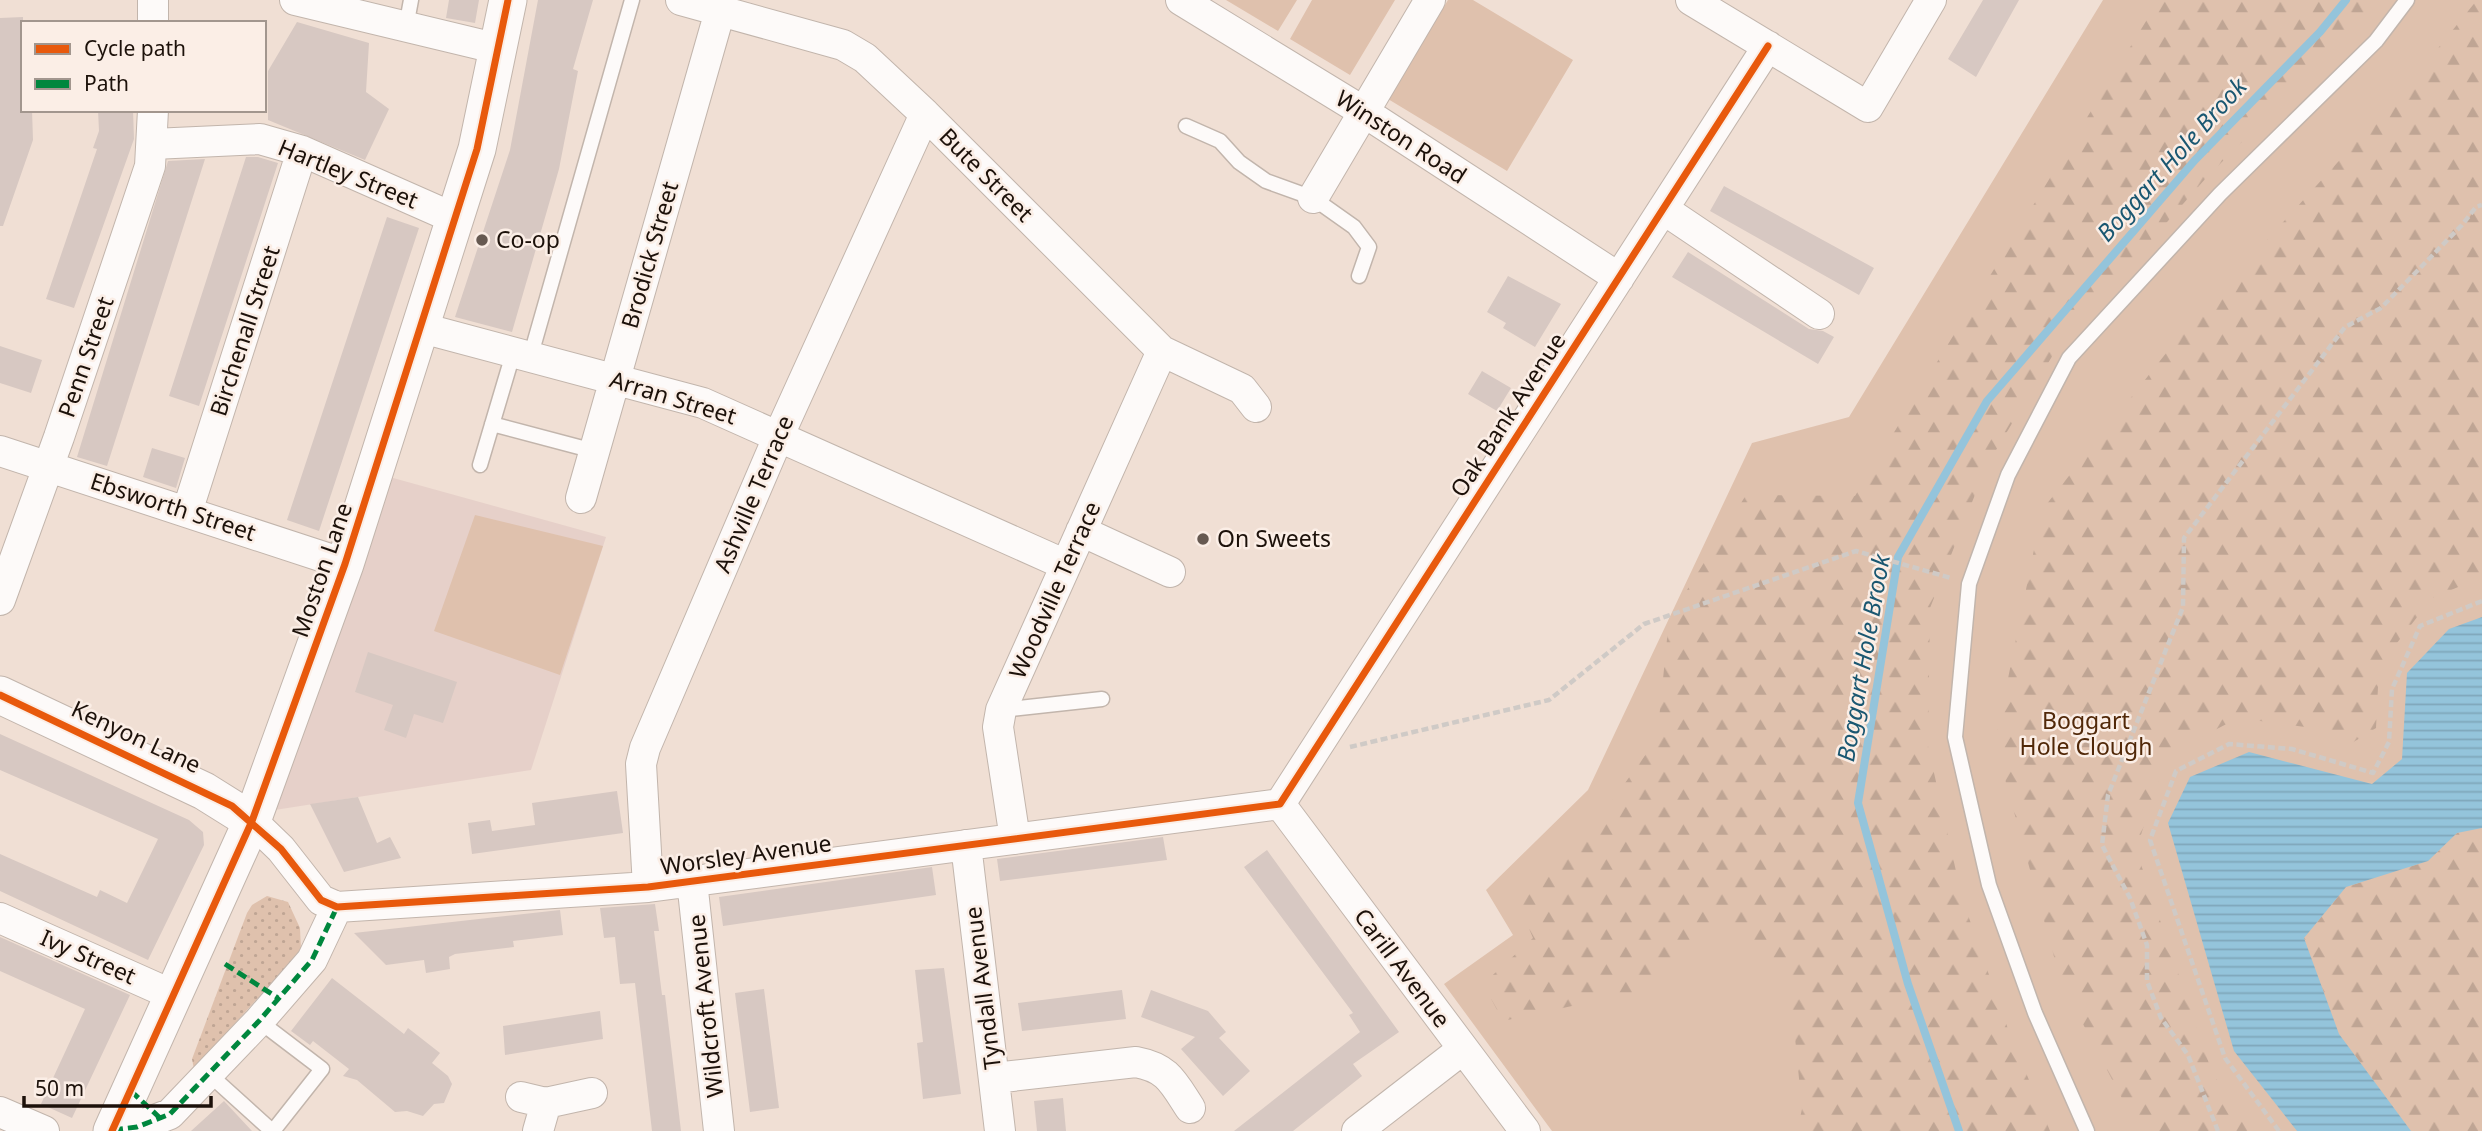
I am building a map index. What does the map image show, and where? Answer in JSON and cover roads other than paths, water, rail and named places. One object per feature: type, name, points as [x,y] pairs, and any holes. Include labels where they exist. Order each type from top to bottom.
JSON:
[{"type":"street","points":[[153,0],[153,21]]},
{"type":"street","points":[[295,0],[408,13],[499,49]]},
{"type":"street","name":"Moston Lane","points":[[112,1131],[252,821],[345,564],[477,149],[508,0]]},
{"type":"street","name":"Bute Street","points":[[681,0],[843,46],[864,58],[925,114],[1162,351],[1242,389],[1256,407]]},
{"type":"street","name":"Winston Road","points":[[1181,0],[1364,112],[1619,278]]},
{"type":"street","points":[[1313,198],[1430,0]]},
{"type":"street","points":[[1691,0],[1868,107],[1931,0]]},
{"type":"street","name":"Brodick Street","points":[[581,498],[720,11]]},
{"type":"street","name":"Oak Bank Avenue","points":[[1280,804],[1768,47]]},
{"type":"street","name":"Penn Street","points":[[0,600],[150,166],[153,112]]},
{"type":"street","name":"Ashville Terrace","points":[[648,887],[641,764],[645,748],[779,435],[925,114]]},
{"type":"street","name":"Hartley Street","points":[[153,145],[260,139],[302,150],[456,219]]},
{"type":"street","name":"Birchenall Street","points":[[187,512],[302,150]]},
{"type":"street","points":[[1663,209],[1819,314]]},
{"type":"street","name":"Arran Street","points":[[422,328],[703,403],[1066,565]]},
{"type":"street","name":"Woodville Terrace","points":[[1015,839],[998,727],[1001,710],[1162,351]]},
{"type":"street","name":"Ebsworth Street","points":[[0,451],[345,564]]},
{"type":"street","points":[[1081,531],[1170,572]]},
{"type":"street","name":"Kenyon Lane","points":[[0,695],[204,791],[252,821]]},
{"type":"street","name":"Worsley Avenue","points":[[337,907],[648,887],[1280,804]]},
{"type":"street","name":"Carill Avenue","points":[[1280,804],[1525,1131]]},
{"type":"street","points":[[112,1131],[137,1127],[170,1114],[259,1021],[312,960],[337,907],[321,900],[281,849],[252,821]]},
{"type":"street","name":"Tyndall Avenue","points":[[966,845],[1000,1131]]},
{"type":"street","name":"Wildcroft Avenue","points":[[692,881],[719,1131]]},
{"type":"street","name":"Ivy Street","points":[[0,918],[175,996]]},
{"type":"street","points":[[1357,1131],[1463,1049]]},
{"type":"street","points":[[994,1078],[1136,1062],[1157,1066],[1168,1075],[1190,1108]]},
{"type":"street","points":[[131,1091],[160,1118]]},
{"type":"street","points":[[538,1131],[533,1100],[592,1093]]},
{"type":"street","points":[[0,1112],[44,1131]]},
{"type":"lane","points":[[480,464],[492,424],[522,356],[632,0]]},
{"type":"lane","points":[[2087,1131],[2035,1013],[1989,885],[1955,737],[1969,584],[2008,475],[2069,358],[2220,194],[2376,41],[2407,0]]},
{"type":"lane","points":[[1186,126],[1220,141],[1239,162],[1266,181],[1313,198],[1354,227],[1369,247],[1359,276]]},
{"type":"lane","points":[[492,424],[594,451]]},
{"type":"lane","points":[[1001,710],[1102,699]]},
{"type":"lane","points":[[209,1074],[273,1131],[322,1069],[259,1021]]},
{"type":"water","points":[[2482,617],[2482,828],[2457,833],[2428,861],[2346,887],[2304,938],[2339,1034],[2411,1131],[2297,1131],[2234,1051],[2168,823],[2190,777],[2249,752],[2372,784],[2402,759],[2407,673],[2449,629]]},
{"type":"waterway","name":"Boggart Hole Brook","points":[[1959,1131],[1908,984],[1858,803],[1898,557],[1987,401],[2195,160],[2320,32],[2346,0]]},
{"type":"place","name":"Co-op","points":[[482,240]]},
{"type":"place","name":"On Sweets","points":[[1203,539]]},
{"type":"park label","name":"Boggart Hole Clough","points":[[2086,734]]}]
